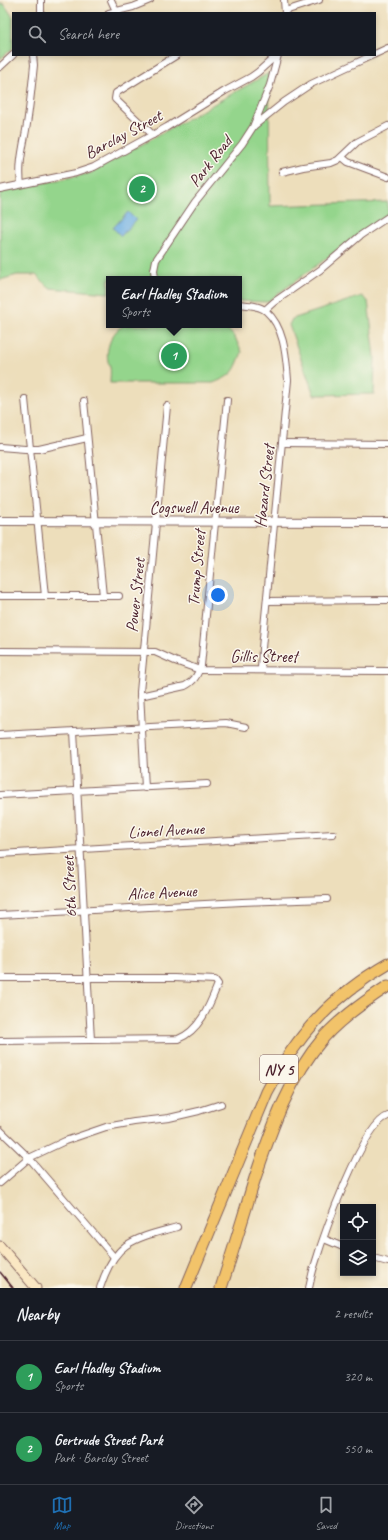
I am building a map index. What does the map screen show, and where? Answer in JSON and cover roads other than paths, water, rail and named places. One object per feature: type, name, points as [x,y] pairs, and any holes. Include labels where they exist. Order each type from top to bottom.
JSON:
[{"type":"highway","name":"NY 5","points":[[186,1288],[267,1092],[279,1069],[306,1030],[322,1013],[355,985],[388,964]]},
{"type":"highway","name":"NY 5","points":[[221,1288],[261,1162],[279,1110],[290,1086],[298,1072],[326,1036],[350,1012],[388,986]]},
{"type":"main road","points":[[0,1246],[36,1288]]},
{"type":"street","points":[[41,0],[41,12]]},
{"type":"street","points":[[111,0],[116,11]]},
{"type":"street","points":[[112,12],[133,7],[150,0]]},
{"type":"street","points":[[284,0],[285,12],[319,0]]},
{"type":"street","points":[[376,54],[388,48]]},
{"type":"street","points":[[0,67],[12,56]]},
{"type":"street","points":[[21,184],[21,160],[29,110],[34,65],[33,56]]},
{"type":"street","points":[[153,135],[125,109],[114,96],[116,93],[175,56]]},
{"type":"street","name":"Barclay Street","points":[[0,189],[76,173],[94,167],[153,135],[254,74],[276,56]]},
{"type":"street","name":"Park Road","points":[[155,276],[156,260],[195,202],[242,144],[253,127],[270,85],[277,56]]},
{"type":"street","points":[[253,127],[284,102],[311,84],[372,56]]},
{"type":"street","points":[[282,172],[331,163],[342,157],[357,142],[388,126]]},
{"type":"street","points":[[342,157],[348,162],[388,177]]},
{"type":"street","points":[[242,304],[266,310],[274,302],[320,270],[361,235],[388,217]]},
{"type":"street","name":"Hazard Street","points":[[261,670],[288,380],[286,351],[276,324],[266,310]]},
{"type":"street","points":[[26,398],[45,596]]},
{"type":"street","name":"Trump Street","points":[[200,670],[226,400]]},
{"type":"street","points":[[84,401],[103,596]]},
{"type":"street","name":"Power Street","points":[[145,788],[140,696],[167,406]]},
{"type":"street","points":[[0,447],[39,449],[87,438]]},
{"type":"street","points":[[282,443],[388,444]]},
{"type":"street","name":"Cogswell Avenue","points":[[0,521],[388,522]]},
{"type":"street","points":[[0,596],[119,596]]},
{"type":"street","points":[[267,601],[388,600]]},
{"type":"street","name":"Gillis Street","points":[[0,651],[155,652],[200,670],[388,671]]},
{"type":"street","points":[[140,696],[185,686],[192,683],[200,670]]},
{"type":"street","points":[[0,735],[226,723],[246,727]]},
{"type":"street","name":"6th Street","points":[[74,731],[91,1040]]},
{"type":"street","points":[[0,795],[207,784]]},
{"type":"street","name":"Lionel Avenue","points":[[0,854],[333,834]]},
{"type":"street","name":"Alice Avenue","points":[[0,915],[327,899]]},
{"type":"street","points":[[0,978],[174,978],[217,981],[217,986],[201,1021],[186,1036],[172,1039],[0,1041]]},
{"type":"street","points":[[0,1183],[29,1158],[65,1141],[106,1127],[169,1118],[221,1104]]},
{"type":"street","points":[[310,1288],[314,1265],[343,1188],[374,1126],[388,1116]]},
{"type":"street","points":[[0,1130],[29,1158],[114,1257]]},
{"type":"street","points":[[100,1288],[104,1273],[114,1257],[126,1245],[136,1239],[176,1227]]},
{"type":"street","points":[[324,1240],[340,1246]]},
{"type":"street","points":[[376,1259],[388,1262]]},
{"type":"water","points":[[128,212],[136,220],[121,236],[113,228]]},
{"type":"railway","points":[[0,1272],[13,1288]]},
{"type":"place","name":"Gertrude Street Park","points":[[142,189]]},
{"type":"place","name":"Earl Hadley Stadium","points":[[174,356]]}]
